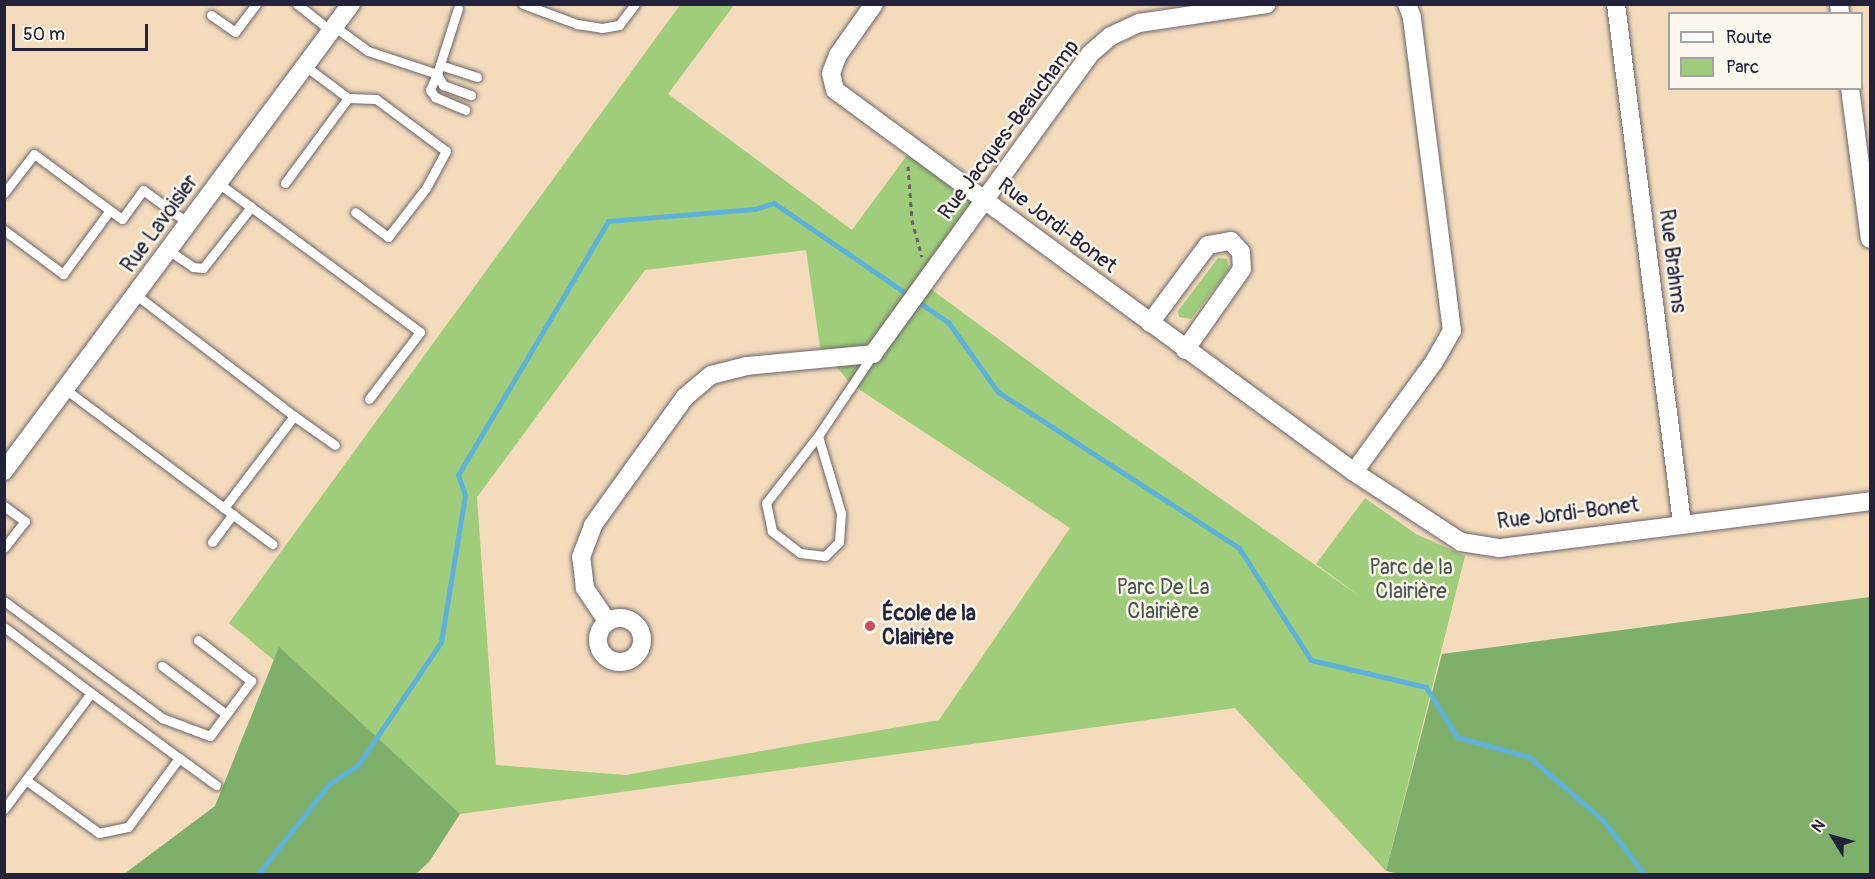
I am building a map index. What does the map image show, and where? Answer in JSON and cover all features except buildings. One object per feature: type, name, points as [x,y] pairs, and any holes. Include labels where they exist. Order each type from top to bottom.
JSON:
[{"type":"street","name":"Rue Lavoisier","points":[[7,464],[351,4]]},
{"type":"street","name":"Rue Jordi-Bonet","points":[[874,4],[838,55],[831,73],[834,90],[1354,472],[1461,542],[1500,548],[1682,523],[1870,501]]},
{"type":"street","name":"Rue Jacques-Beauchamp","points":[[873,354],[1090,54],[1111,36],[1139,23],[1267,4]]},
{"type":"street","points":[[1354,472],[1440,353],[1452,331],[1412,17],[1407,4]]},
{"type":"street","name":"Rue Brahms","points":[[1616,4],[1682,523]]},
{"type":"street","points":[[1850,90],[1870,238]]},
{"type":"street","points":[[1150,323],[1208,245],[1231,241],[1240,252],[1242,269],[1185,350]]},
{"type":"street","points":[[607,621],[585,588],[581,557],[593,525],[685,397],[711,375],[746,366],[873,354]]},
{"type":"lane","points":[[211,15],[235,33],[256,4]]},
{"type":"lane","points":[[297,4],[368,51],[438,70],[477,77]]},
{"type":"lane","points":[[523,4],[577,24],[602,28],[619,25],[635,4]]},
{"type":"lane","points":[[458,8],[430,90],[435,97],[465,110]]},
{"type":"lane","points":[[305,66],[348,98],[376,99],[446,151],[426,188],[388,237],[356,212]]},
{"type":"lane","points":[[438,70],[443,85],[471,95]]},
{"type":"lane","points":[[285,183],[348,98]]},
{"type":"lane","points":[[4,193],[34,154],[122,219],[143,190],[188,223]]},
{"type":"lane","points":[[218,183],[420,332],[369,399]]},
{"type":"lane","points":[[168,250],[193,267],[203,268],[251,207]]},
{"type":"lane","points":[[4,230],[63,274],[110,210]]},
{"type":"lane","points":[[135,294],[334,445]]},
{"type":"lane","points":[[818,436],[841,513],[839,542],[825,556],[800,553],[772,531],[766,503],[818,436],[873,354]]},
{"type":"lane","points":[[65,389],[272,544]]},
{"type":"lane","points":[[212,542],[229,511],[294,416]]},
{"type":"lane","points":[[4,506],[25,521],[4,548]]},
{"type":"lane","points":[[4,601],[162,718],[210,736],[251,681],[198,640]]},
{"type":"lane","points":[[4,627],[216,785]]},
{"type":"lane","points":[[162,666],[226,714]]},
{"type":"lane","points":[[4,809],[91,693]]},
{"type":"lane","points":[[26,780],[99,833],[128,827],[179,758]]},
{"type":"path","points":[[913,147],[906,173],[924,283]]},
{"type":"green space","name":"Parc De La Clairière","points":[[680,5],[734,5],[668,94],[852,230],[913,147],[985,200],[924,284],[1089,406],[1362,598],[1316,564],[1365,498],[1416,534],[1465,556],[1386,871],[1235,708],[460,814],[229,623]],"holes":[[[806,250],[820,347],[851,384],[1070,528],[939,720],[626,775],[496,765],[477,497],[645,270]]]},
{"type":"green space","points":[[1218,258],[1227,259],[1229,269],[1191,319],[1179,317],[1178,311]]},
{"type":"green space","points":[[1870,597],[1870,874],[1400,874],[1386,871],[1442,654]]},
{"type":"green space","points":[[279,647],[460,814],[429,862],[416,874],[124,874],[215,806]]},
{"type":"waterway","points":[[258,874],[329,784],[358,765],[441,642],[465,495],[458,475],[608,221],[755,209],[774,203],[948,322],[998,392],[1239,548],[1311,660],[1426,687],[1457,737],[1529,757],[1603,820],[1644,874]]},
{"type":"place","name":"École de la Clairière","points":[[870,626]]},
{"type":"park label","name":"Parc de la Clairière","points":[[1411,580]]}]
